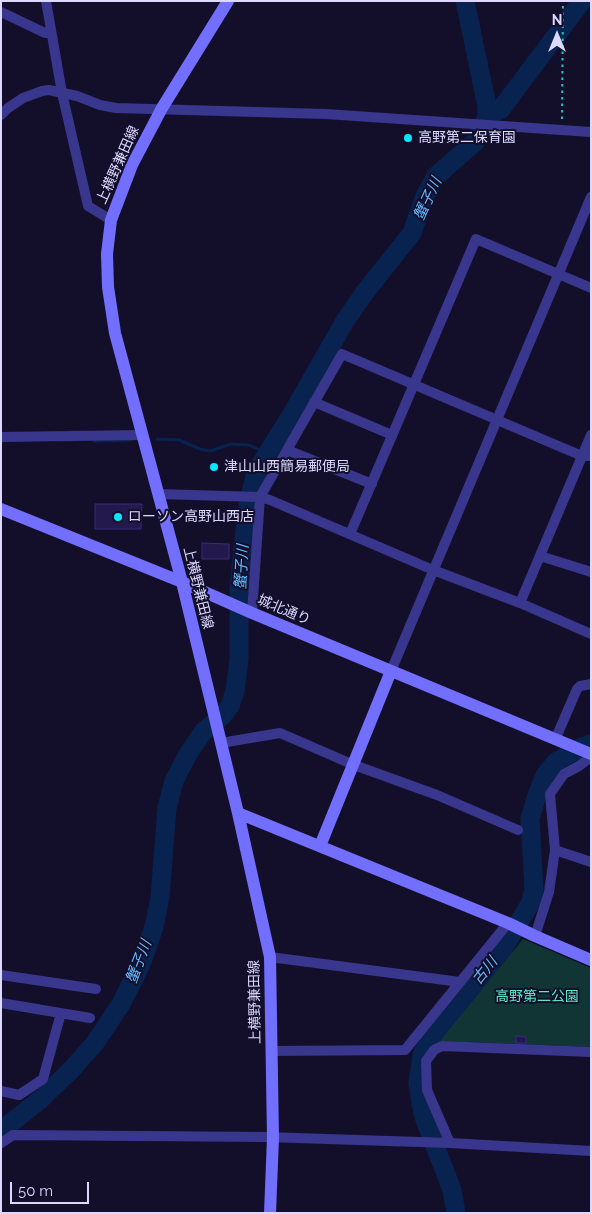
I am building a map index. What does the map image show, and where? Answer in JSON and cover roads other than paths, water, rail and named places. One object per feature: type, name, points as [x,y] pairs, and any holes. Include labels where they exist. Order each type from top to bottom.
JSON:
[{"type":"main road","name":"上横野兼田線","points":[[228,1],[162,108],[132,165],[110,220],[107,254],[108,287],[113,324],[182,582],[238,813],[270,957],[273,1138],[270,1213]]},
{"type":"main road","name":"城北通り","points":[[1,509],[182,582],[591,756]]},
{"type":"main road","points":[[320,846],[391,671]]},
{"type":"main road","points":[[238,813],[508,923],[591,960]]},
{"type":"street","points":[[46,1],[62,93],[88,206],[110,220]]},
{"type":"street","points":[[1,12],[45,33],[52,33]]},
{"type":"street","points":[[1,114],[23,98],[42,91],[62,93],[116,108],[326,114],[591,132]]},
{"type":"street","points":[[391,671],[591,196]]},
{"type":"street","points":[[350,534],[476,239],[591,288]]},
{"type":"street","points":[[250,612],[260,498],[342,354],[586,456]]},
{"type":"street","points":[[314,402],[392,435]]},
{"type":"street","points":[[1,437],[142,435]]},
{"type":"street","points":[[520,603],[586,456],[591,435]]},
{"type":"street","points":[[287,450],[372,484]]},
{"type":"street","points":[[158,494],[260,498],[433,570],[520,603],[591,634]]},
{"type":"street","points":[[540,556],[591,572]]},
{"type":"street","points":[[558,741],[577,689],[580,686],[591,684]]},
{"type":"street","points":[[219,736],[280,733],[354,765],[437,795],[518,830]]},
{"type":"street","points":[[535,936],[549,892],[555,850],[550,794],[564,774],[579,766],[591,756]]},
{"type":"street","points":[[555,850],[591,862]]},
{"type":"street","points":[[271,1051],[405,1050],[508,923]]},
{"type":"street","points":[[270,957],[460,982]]},
{"type":"street","points":[[1,975],[96,988]]},
{"type":"street","points":[[1,1003],[90,1018]]},
{"type":"street","points":[[1,1091],[19,1095],[43,1079],[61,1013]]},
{"type":"street","points":[[450,1143],[427,1090],[426,1061],[434,1050],[442,1046],[591,1052]]},
{"type":"street","points":[[1,1143],[13,1134],[450,1143],[591,1151]]},
{"type":"waterway","name":"蟹子川","points":[[1,1131],[42,1098],[95,1043],[121,1004],[141,964],[154,927],[160,897],[167,808],[174,781],[188,754],[203,732],[223,715],[230,706],[235,691],[239,659],[239,589],[242,557],[248,507],[254,480],[260,465],[292,414],[345,321],[365,292],[412,233],[425,196],[436,176],[475,142],[487,117],[487,106],[465,1]]},
{"type":"waterway","points":[[487,117],[501,109],[582,1]]},
{"type":"waterway","points":[[157,439],[179,440],[210,451],[231,444],[249,445],[266,453]]},
{"type":"waterway","points":[[94,441],[131,440]]},
{"type":"waterway","name":"古川","points":[[456,1213],[452,1190],[425,1120],[421,1104],[418,1083],[422,1055],[431,1037],[504,947],[530,904],[534,890],[530,819],[545,775],[557,761],[591,744]]},
{"type":"place","name":"高野第二保育園","points":[[408,138]]},
{"type":"place","name":"津山山西簡易郵便局","points":[[214,467]]},
{"type":"place","name":"ローソン高野山西店","points":[[118,517]]},
{"type":"park label","name":"高野第二公園","points":[[537,997]]}]
